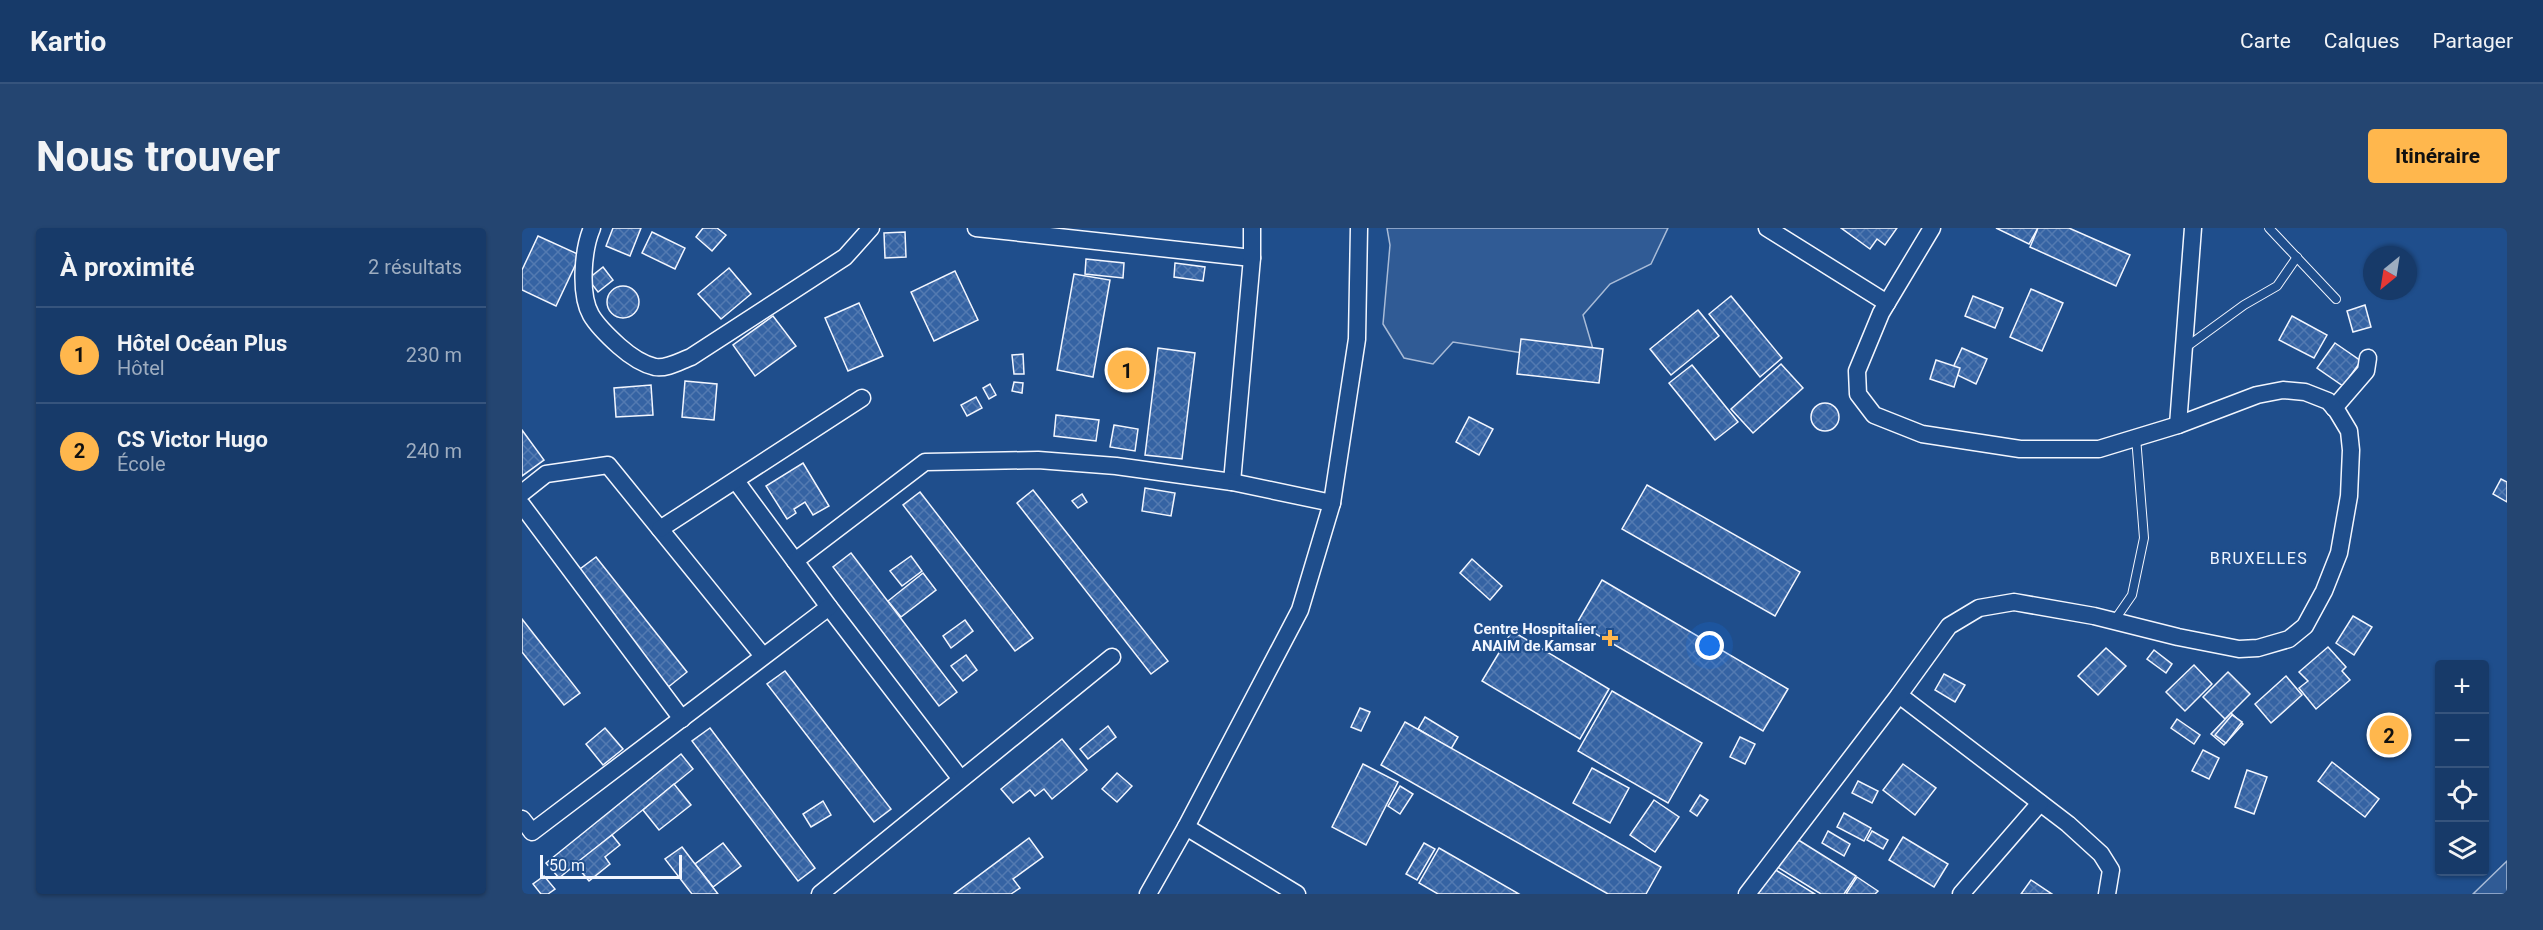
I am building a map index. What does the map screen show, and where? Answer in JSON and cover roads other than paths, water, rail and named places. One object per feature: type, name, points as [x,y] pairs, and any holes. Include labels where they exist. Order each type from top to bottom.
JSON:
[{"type":"street","points":[[592,228],[587,239],[584,258],[586,298],[591,314],[608,335],[629,355],[654,367],[663,367],[691,357],[845,257],[871,228]]},
{"type":"street","points":[[976,228],[1252,258]]},
{"type":"street","points":[[1232,482],[1252,258],[1252,228]]},
{"type":"street","points":[[1148,894],[1186,827],[1300,610],[1332,503],[1357,339],[1359,228]]},
{"type":"street","points":[[1767,228],[1887,303]]},
{"type":"street","points":[[1746,894],[1899,695],[1949,626],[1979,608],[2014,602],[2114,621],[2178,638],[2239,649],[2258,648],[2289,639],[2306,626],[2324,591],[2339,553],[2349,496],[2351,450],[2349,431],[2328,401],[2305,392],[2283,390],[2257,395],[2178,425],[2099,449],[2020,449],[1922,434],[1874,415],[1858,394],[1857,371],[1867,342],[1887,303],[1932,228]]},
{"type":"street","points":[[2178,425],[2193,228]]},
{"type":"street","points":[[2334,408],[2366,371],[2368,358]]},
{"type":"street","points":[[660,529],[862,398]]},
{"type":"street","points":[[795,561],[925,462],[1038,460],[1116,466],[1232,482],[1332,503]]},
{"type":"street","points":[[522,494],[546,474],[608,465],[763,656]]},
{"type":"street","points":[[736,481],[829,608],[960,778]]},
{"type":"street","points":[[522,505],[682,719]]},
{"type":"street","points":[[522,819],[532,832],[829,608]]},
{"type":"street","points":[[820,894],[960,778],[1112,657]]},
{"type":"street","points":[[1899,695],[2068,824],[2101,854],[2111,870],[2107,894]]},
{"type":"street","points":[[1961,894],[2040,803]]},
{"type":"street","points":[[1186,827],[1297,894]]},
{"type":"lane","points":[[2270,228],[2336,299]]},
{"type":"lane","points":[[2184,349],[2237,310],[2277,286],[2297,257]]},
{"type":"lane","points":[[2114,621],[2132,595],[2145,538],[2136,437]]},
{"type":"place","name":"Hôtel Océan Plus","points":[[1127,370]]},
{"type":"place","name":"Centre Hospitalier ANAIM de Kamsar","points":[[1610,638]]},
{"type":"place","name":"CS Victor Hugo","points":[[2389,735]]},
{"type":"district","name":"BRUXELLES","points":[[2259,558]]}]
